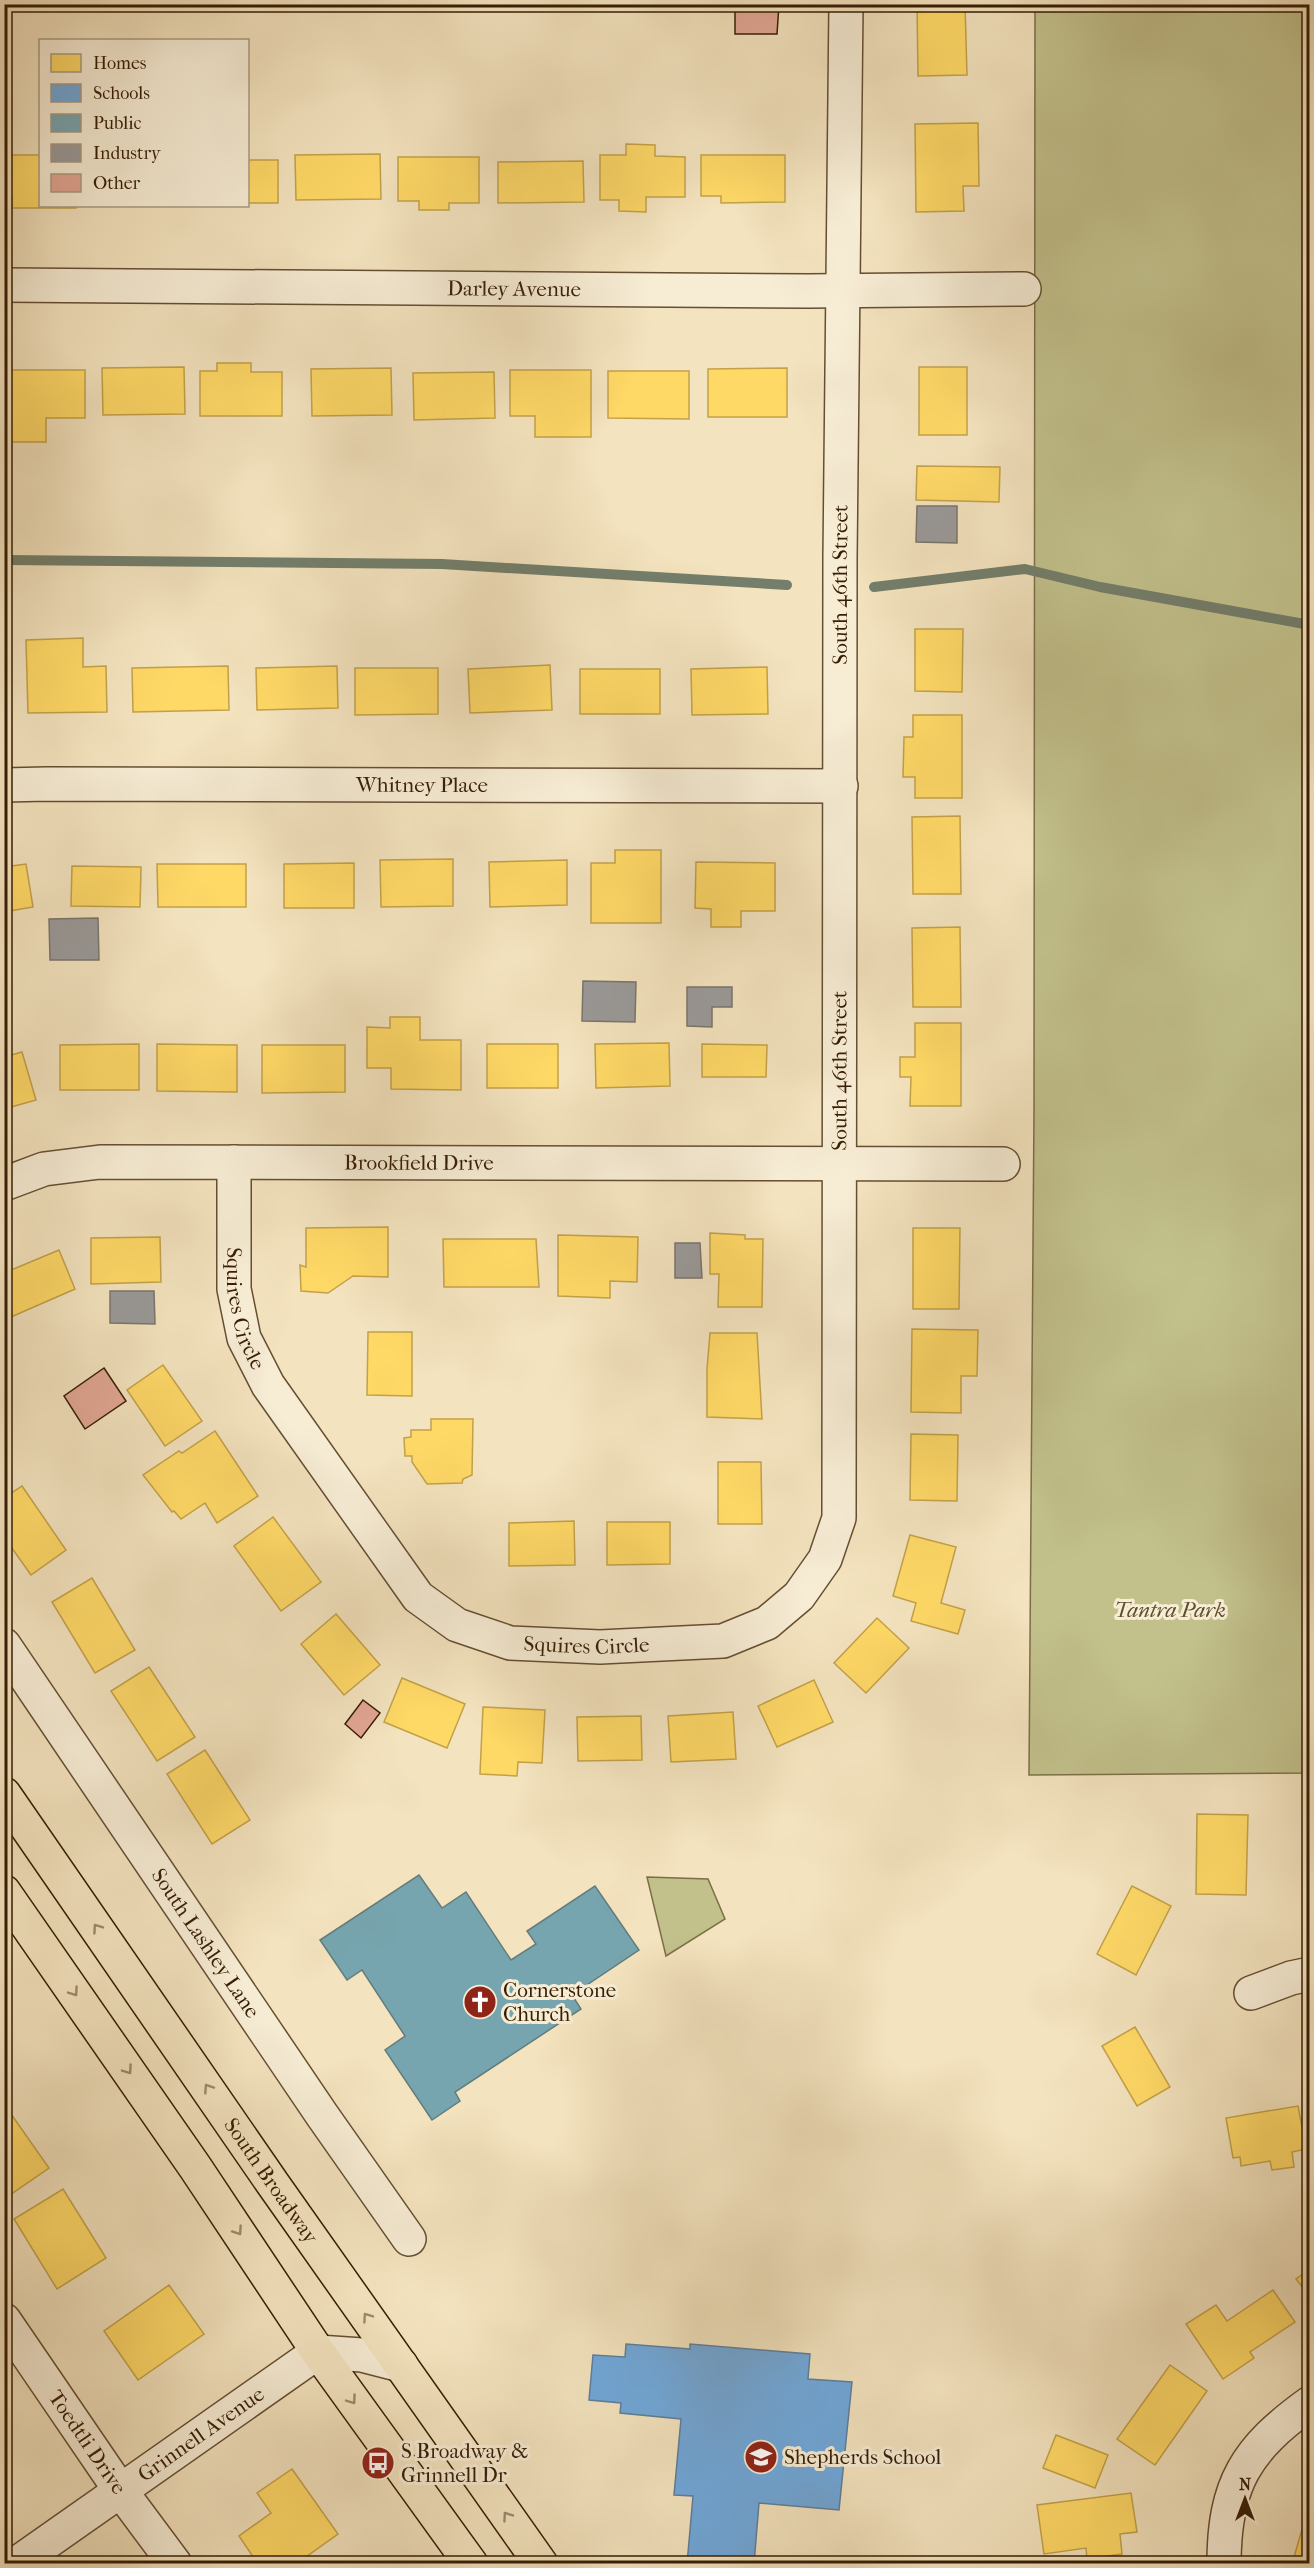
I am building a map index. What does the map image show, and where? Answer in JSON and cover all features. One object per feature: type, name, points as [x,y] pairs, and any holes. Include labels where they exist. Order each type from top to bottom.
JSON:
[{"type":"highway","name":"South Broadway","points":[[4,1794],[273,2184],[541,2564]]},
{"type":"highway","points":[[4,1893],[195,2167],[318,2352],[471,2564]]},
{"type":"street","name":"South 46th Street","points":[[837,1163],[846,4]]},
{"type":"street","name":"Darley Avenue","points":[[4,285],[843,291],[1024,289]]},
{"type":"street","name":"Whitney Place","points":[[4,786],[47,784],[841,786]]},
{"type":"street","name":"Brookfield Drive","points":[[4,1184],[44,1168],[100,1162],[1003,1164]]},
{"type":"street","name":"Squires Circle","points":[[234,1162],[234,1289],[244,1338],[268,1385],[418,1598],[457,1625],[510,1642],[600,1647],[723,1641],[767,1623],[799,1596],[825,1559],[838,1518],[837,1163]]},
{"type":"street","name":"South Lashley Lane","points":[[4,1645],[315,2106],[409,2239]]},
{"type":"street","points":[[1251,1993],[1291,1978],[1310,1974]]},
{"type":"street","name":"Toedtli Drive","points":[[4,2319],[120,2490],[175,2564]]},
{"type":"street","points":[[318,2352],[362,2355],[401,2365]]},
{"type":"street","name":"Grinnell Avenue","points":[[16,2564],[318,2352]]},
{"type":"street","points":[[1224,2564],[1224,2534],[1234,2485],[1252,2454],[1284,2422],[1310,2403]]},
{"type":"green space","name":"Tantra Park","points":[[1035,5],[1309,5],[1309,1773],[1029,1775],[1034,1110]]},
{"type":"green space","points":[[647,1877],[708,1879],[725,1919],[666,1956]]},
{"type":"building: Homes","points":[[917,4],[965,4],[967,75],[918,76]]},
{"type":"building: Homes","points":[[978,123],[979,186],[963,186],[964,211],[916,212],[915,124]]},
{"type":"building: Homes","points":[[626,144],[655,145],[655,156],[685,157],[685,197],[646,197],[646,212],[619,211],[619,200],[600,200],[600,155],[626,155]]},
{"type":"building: Homes","points":[[380,154],[381,199],[296,200],[295,155]]},
{"type":"building: Homes","points":[[4,155],[39,155],[39,207],[76,208],[12,208],[12,197],[4,197]]},
{"type":"building: Homes","points":[[701,155],[785,155],[785,202],[721,203],[721,196],[701,196]]},
{"type":"building: Homes","points":[[398,157],[479,157],[479,203],[449,203],[449,210],[419,210],[419,201],[398,201]]},
{"type":"building: Homes","points":[[249,160],[278,160],[278,203],[249,203]]},
{"type":"building: Homes","points":[[583,161],[584,202],[498,203],[498,162]]},
{"type":"building: Homes","points":[[217,363],[251,363],[251,372],[282,372],[282,416],[200,416],[200,371],[217,371]]},
{"type":"building: Homes","points":[[184,367],[185,414],[103,415],[102,368]]},
{"type":"building: Homes","points":[[919,367],[967,367],[967,435],[919,435]]},
{"type":"building: Homes","points":[[391,368],[392,415],[312,416],[311,369]]},
{"type":"building: Homes","points":[[787,368],[787,417],[708,417],[708,369]]},
{"type":"building: Homes","points":[[4,370],[85,370],[85,418],[46,418],[46,442],[11,442],[11,417],[4,417]]},
{"type":"building: Homes","points":[[510,370],[591,370],[591,437],[535,437],[535,416],[510,416]]},
{"type":"building: Homes","points":[[608,371],[689,371],[689,419],[608,418]]},
{"type":"building: Homes","points":[[494,372],[495,418],[414,420],[413,373]]},
{"type":"building: Homes","points":[[917,466],[1000,467],[999,502],[916,500]]},
{"type":"building: Homes","points":[[915,629],[963,629],[962,692],[915,691]]},
{"type":"building: Homes","points":[[83,638],[83,667],[106,666],[107,712],[28,713],[26,640]]},
{"type":"building: Homes","points":[[550,665],[552,710],[470,713],[468,669]]},
{"type":"building: Homes","points":[[228,666],[229,710],[133,712],[132,668]]},
{"type":"building: Homes","points":[[337,666],[338,708],[257,710],[256,668]]},
{"type":"building: Homes","points":[[767,667],[768,714],[692,715],[691,669]]},
{"type":"building: Homes","points":[[355,668],[438,668],[438,714],[355,715]]},
{"type":"building: Homes","points":[[580,669],[660,669],[660,714],[580,714]]},
{"type":"building: Homes","points":[[913,715],[962,715],[962,798],[915,798],[915,777],[903,777],[904,737],[913,737]]},
{"type":"building: Homes","points":[[960,816],[961,894],[913,894],[912,817]]},
{"type":"building: Homes","points":[[615,850],[661,850],[661,923],[591,923],[591,863],[615,863]]},
{"type":"building: Homes","points":[[453,859],[453,906],[381,907],[380,860]]},
{"type":"building: Homes","points":[[567,860],[567,905],[490,907],[489,862]]},
{"type":"building: Homes","points":[[696,862],[775,863],[775,911],[741,911],[741,927],[711,927],[711,909],[695,908]]},
{"type":"building: Homes","points":[[354,863],[354,908],[284,908],[284,864]]},
{"type":"building: Homes","points":[[26,864],[33,907],[4,912],[4,867]]},
{"type":"building: Homes","points":[[157,864],[246,864],[246,907],[158,907]]},
{"type":"building: Homes","points":[[72,866],[141,867],[140,907],[71,906]]},
{"type":"building: Homes","points":[[960,927],[961,1007],[913,1007],[912,928]]},
{"type":"building: Homes","points":[[390,1017],[420,1017],[420,1040],[461,1040],[461,1090],[391,1089],[391,1068],[367,1068],[367,1027],[390,1028]]},
{"type":"building: Homes","points":[[915,1023],[961,1023],[961,1106],[910,1106],[911,1077],[900,1077],[900,1057],[915,1057]]},
{"type":"building: Homes","points":[[669,1043],[670,1086],[596,1088],[595,1044]]},
{"type":"building: Homes","points":[[139,1044],[139,1090],[60,1090],[60,1045]]},
{"type":"building: Homes","points":[[157,1044],[237,1045],[237,1092],[157,1091]]},
{"type":"building: Homes","points":[[487,1044],[558,1044],[558,1088],[487,1088]]},
{"type":"building: Homes","points":[[702,1044],[767,1045],[766,1077],[702,1077]]},
{"type":"building: Homes","points":[[262,1045],[345,1045],[345,1092],[262,1093]]},
{"type":"building: Homes","points":[[22,1052],[36,1100],[4,1109],[4,1057]]},
{"type":"building: Homes","points":[[388,1227],[388,1277],[353,1276],[328,1293],[301,1291],[300,1265],[306,1267],[306,1228]]},
{"type":"building: Homes","points":[[913,1228],[960,1228],[959,1309],[913,1309]]},
{"type":"building: Homes","points":[[710,1233],[745,1235],[745,1239],[763,1239],[762,1307],[718,1307],[719,1274],[710,1274]]},
{"type":"building: Homes","points":[[558,1235],[638,1237],[637,1282],[610,1281],[610,1298],[558,1296]]},
{"type":"building: Homes","points":[[160,1237],[161,1282],[91,1284],[91,1238]]},
{"type":"building: Homes","points":[[443,1239],[536,1239],[539,1287],[444,1287]]},
{"type":"building: Homes","points":[[59,1250],[75,1289],[11,1317],[4,1302],[4,1273]]},
{"type":"building: Homes","points":[[912,1329],[978,1330],[977,1376],[961,1376],[961,1413],[911,1412]]},
{"type":"building: Homes","points":[[368,1332],[412,1332],[412,1396],[367,1395]]},
{"type":"building: Homes","points":[[710,1333],[757,1333],[762,1419],[707,1417]]},
{"type":"building: Homes","points":[[163,1365],[202,1421],[165,1446],[127,1390]]},
{"type":"building: Homes","points":[[431,1419],[473,1419],[472,1475],[463,1479],[462,1483],[427,1484],[412,1462],[412,1456],[405,1456],[404,1438],[411,1437],[411,1430],[431,1430]]},
{"type":"building: Homes","points":[[215,1431],[258,1496],[217,1523],[205,1503],[181,1519],[174,1511],[172,1512],[143,1475]]},
{"type":"building: Homes","points":[[911,1434],[958,1435],[957,1501],[910,1500]]},
{"type":"building: Homes","points":[[718,1462],[761,1462],[762,1524],[718,1524]]},
{"type":"building: Homes","points":[[22,1486],[66,1550],[31,1575],[4,1537],[4,1498]]},
{"type":"building: Homes","points":[[273,1517],[321,1582],[281,1611],[234,1546]]},
{"type":"building: Homes","points":[[574,1521],[575,1565],[509,1566],[509,1523]]},
{"type":"building: Homes","points":[[607,1522],[670,1522],[670,1564],[607,1565]]},
{"type":"building: Homes","points":[[910,1535],[956,1547],[941,1603],[965,1610],[958,1634],[911,1621],[916,1603],[893,1596]]},
{"type":"building: Homes","points":[[92,1578],[135,1650],[95,1673],[52,1602]]},
{"type":"building: Homes","points":[[336,1614],[380,1665],[344,1695],[301,1644]]},
{"type":"building: Homes","points":[[877,1618],[909,1648],[866,1693],[834,1663]]},
{"type":"building: Homes","points":[[149,1667],[195,1737],[157,1761],[111,1691]]},
{"type":"building: Homes","points":[[402,1678],[465,1704],[447,1748],[384,1722]]},
{"type":"building: Homes","points":[[814,1680],[833,1722],[777,1747],[758,1706]]},
{"type":"building: Homes","points":[[483,1707],[545,1710],[542,1763],[518,1762],[517,1776],[480,1774]]},
{"type":"building: Homes","points":[[733,1712],[736,1759],[671,1762],[668,1716]]},
{"type":"building: Homes","points":[[641,1716],[642,1760],[578,1761],[577,1717]]},
{"type":"building: Homes","points":[[205,1750],[250,1820],[212,1844],[167,1774]]},
{"type":"building: Homes","points":[[1197,1814],[1248,1815],[1246,1895],[1196,1894]]},
{"type":"building: Homes","points":[[1132,1886],[1171,1906],[1136,1975],[1097,1954]]},
{"type":"building: Homes","points":[[1135,2027],[1170,2087],[1137,2106],[1102,2046]]},
{"type":"building: Homes","points":[[4,2104],[49,2168],[4,2199]]},
{"type":"building: Homes","points":[[1298,2106],[1306,2149],[1292,2152],[1294,2167],[1272,2170],[1270,2161],[1241,2166],[1240,2157],[1233,2158],[1226,2118]]},
{"type":"building: Homes","points":[[63,2189],[106,2258],[57,2289],[14,2219]]},
{"type":"building: Homes","points":[[1310,2269],[1310,2297],[1296,2279]]},
{"type":"building: Homes","points":[[169,2285],[204,2334],[138,2380],[104,2331]]},
{"type":"building: Homes","points":[[1273,2290],[1295,2322],[1250,2352],[1254,2358],[1223,2379],[1186,2324],[1216,2305],[1227,2321]]},
{"type":"building: Homes","points":[[1170,2365],[1207,2391],[1155,2465],[1117,2439]]},
{"type":"building: Homes","points":[[1056,2435],[1108,2455],[1095,2488],[1043,2468]]},
{"type":"building: Homes","points":[[292,2469],[338,2534],[296,2564],[258,2564],[239,2536],[271,2513],[257,2493]]},
{"type":"building: Homes","points":[[1131,2493],[1137,2532],[1120,2534],[1122,2554],[1087,2559],[1086,2548],[1044,2554],[1037,2505]]},
{"type":"building: Homes","points":[[1303,2526],[1310,2527],[1310,2564],[1292,2564]]},
{"type":"building: Schools","name":"Shepherds School","points":[[626,2344],[690,2349],[690,2344],[810,2354],[808,2379],[852,2382],[839,2510],[759,2503],[754,2564],[687,2564],[693,2496],[674,2495],[681,2419],[620,2413],[621,2403],[589,2400],[593,2355],[625,2357]]},
{"type":"building: Public","name":"Cornerstone Church","points":[[419,1875],[442,1908],[466,1892],[511,1960],[536,1944],[527,1931],[595,1886],[639,1950],[572,1995],[581,2009],[455,2092],[460,2101],[432,2120],[385,2050],[405,2036],[362,1970],[347,1980],[320,1940]]},
{"type":"building: Industry","points":[[917,506],[957,506],[957,543],[916,542]]},
{"type":"building: Industry","points":[[98,918],[99,960],[50,960],[49,919]]},
{"type":"building: Industry","points":[[583,981],[636,982],[635,1022],[582,1021]]},
{"type":"building: Industry","points":[[687,987],[732,987],[732,1007],[712,1007],[712,1027],[687,1026]]},
{"type":"building: Industry","points":[[675,1243],[700,1243],[702,1278],[675,1278]]},
{"type":"building: Industry","points":[[110,1291],[154,1291],[155,1324],[110,1323]]},
{"type":"building: Other","points":[[735,4],[779,4],[777,34],[735,34]]},
{"type":"building: Other","points":[[104,1368],[126,1401],[85,1429],[64,1396]]},
{"type":"building: Other","points":[[363,1700],[380,1713],[361,1738],[345,1724]]},
{"type":"waterway","points":[[4,560],[442,564],[787,585]]},
{"type":"waterway","points":[[874,587],[1025,569],[1100,587],[1310,625]]},
{"type":"place","name":"Cornerstone Church","points":[[480,2002]]},
{"type":"place","name":"Shepherds School","points":[[761,2457]]},
{"type":"place","name":"S Broadway & Grinnell Dr","points":[[378,2463]]}]
